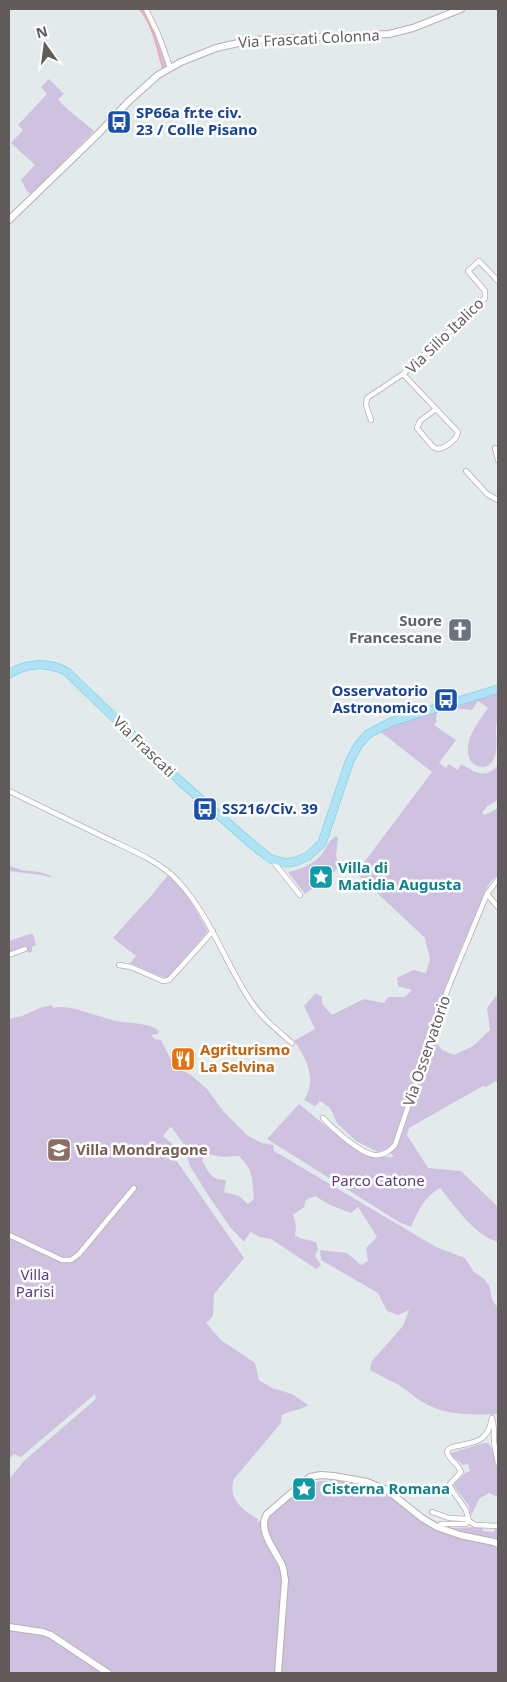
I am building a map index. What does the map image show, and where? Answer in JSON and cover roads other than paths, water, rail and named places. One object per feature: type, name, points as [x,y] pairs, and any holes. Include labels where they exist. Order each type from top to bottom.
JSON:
[{"type":"main road","name":"Via Frascati","points":[[9,674],[20,668],[36,664],[54,666],[67,672],[181,782],[271,859]]},
{"type":"main road","points":[[271,859],[295,862],[310,855],[319,846],[325,836],[350,760],[361,741],[371,732],[394,721],[498,690]]},
{"type":"street","points":[[146,9],[158,34],[170,67]]},
{"type":"street","name":"Via Frascati Colonna","points":[[9,220],[99,133],[128,102],[158,75],[170,67],[196,55],[238,42],[277,38],[389,34],[413,28],[461,9]]},
{"type":"street","name":"Via Silio Italico","points":[[436,409],[420,421],[417,428],[433,447],[440,449],[456,438],[458,434],[456,430],[403,374],[486,298],[485,292],[468,271],[479,261],[498,281]]},
{"type":"street","points":[[371,420],[366,405],[367,398],[403,374]]},
{"type":"street","points":[[495,448],[498,460]]},
{"type":"street","points":[[466,471],[487,494],[498,500]]},
{"type":"street","points":[[9,791],[120,844],[162,868],[182,886],[213,931],[252,1003],[264,1018],[292,1043]]},
{"type":"street","name":"Via Frascati","points":[[271,859],[300,896]]},
{"type":"street","name":"Via Osservatorio","points":[[323,1118],[340,1134],[369,1153],[384,1154],[395,1145],[448,988],[487,894],[498,879]]},
{"type":"street","points":[[487,894],[498,907]]},
{"type":"street","points":[[119,965],[131,967],[163,981],[169,980],[213,931]]},
{"type":"street","points":[[9,955],[25,949]]},
{"type":"street","points":[[9,1234],[58,1259],[71,1260],[79,1254],[134,1188]]},
{"type":"street","points":[[492,1418],[498,1418]]},
{"type":"street","points":[[492,1418],[498,1463]]},
{"type":"street","points":[[492,1418],[489,1432],[483,1438],[447,1450],[448,1457],[459,1466],[461,1472],[451,1482],[450,1487],[466,1510],[469,1520],[475,1525],[498,1526]]},
{"type":"street","points":[[278,1673],[285,1580],[283,1567],[265,1532],[264,1518],[310,1477],[321,1475],[367,1482],[387,1490],[422,1518],[437,1527],[460,1535],[498,1544]]},
{"type":"street","points":[[432,1512],[449,1518],[469,1520]]},
{"type":"street","points":[[437,1527],[441,1524],[466,1524],[469,1520]]},
{"type":"street","points":[[9,1627],[51,1635],[108,1673]]},
{"type":"waterway","points":[[140,9],[151,29],[163,68]]},
{"type":"place","name":"SP66a fr.te civ. 23 / Colle Pisano","points":[[119,122]]},
{"type":"place","name":"Suore Francescane","points":[[460,630]]},
{"type":"place","name":"Osservatorio Astronomico","points":[[446,700]]},
{"type":"place","name":"SS216/Civ. 39","points":[[205,809]]},
{"type":"place","name":"Villa di Matidia Augusta","points":[[321,877]]},
{"type":"place","name":"Agriturismo La Selvina","points":[[183,1059]]},
{"type":"place","name":"Villa Mondragone","points":[[59,1150]]},
{"type":"place","name":"Cisterna Romana","points":[[304,1489]]},
{"type":"park label","name":"Parco Catone","points":[[378,1181]]},
{"type":"park label","name":"Villa Parisi","points":[[35,1284]]}]
